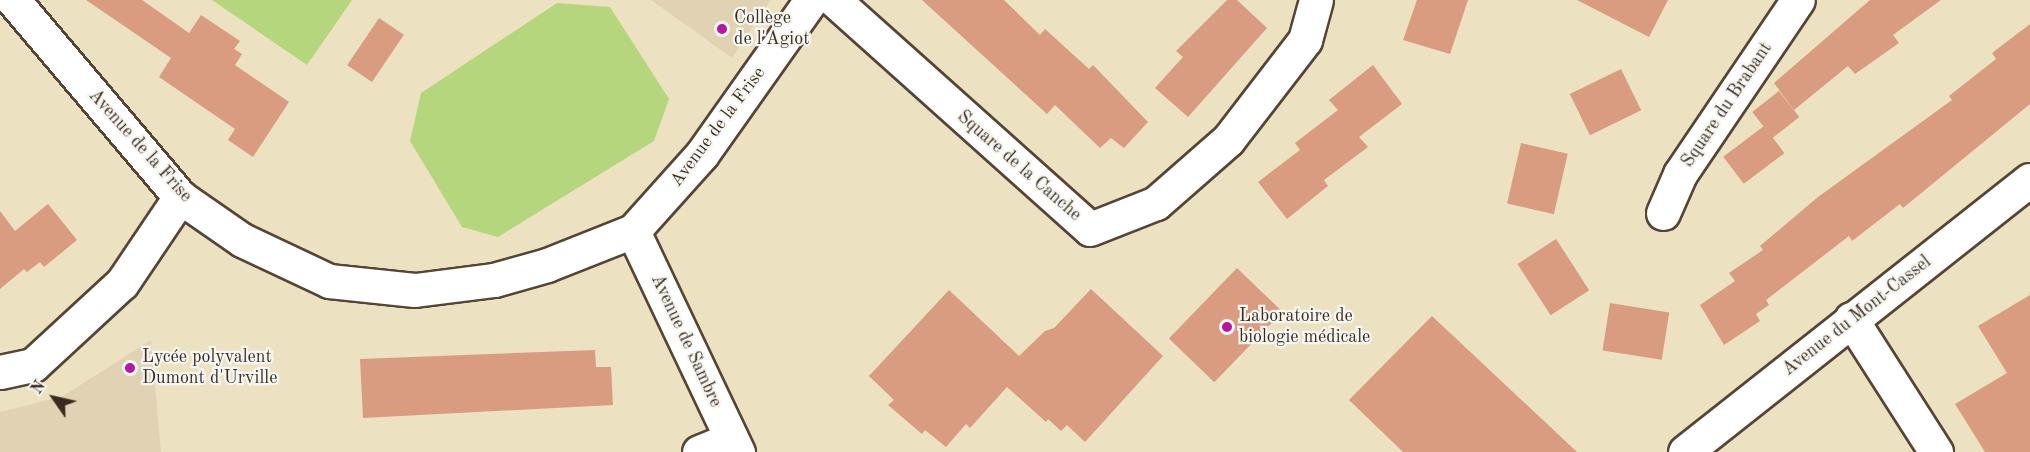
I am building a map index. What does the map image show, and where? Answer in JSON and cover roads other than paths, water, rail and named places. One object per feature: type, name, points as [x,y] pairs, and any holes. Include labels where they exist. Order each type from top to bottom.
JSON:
[{"type":"street","name":"Avenue de la Frise","points":[[13,0],[180,197],[242,240],[329,281],[416,290],[494,280],[547,265],[633,231],[702,154],[811,0]]},
{"type":"street","name":"Square de la Canche","points":[[834,0],[1090,229],[1156,203],[1228,140],[1305,40],[1316,0]]},
{"type":"street","name":"Square du Brabant","points":[[1663,213],[1680,174],[1798,0]]},
{"type":"street","name":"Avenue du Mont-Cassel","points":[[1685,452],[2030,180]]},
{"type":"street","points":[[0,372],[33,365],[122,283],[180,197]]},
{"type":"street","name":"Avenue de Sambre","points":[[633,231],[735,446]]},
{"type":"street","points":[[1851,319],[1936,452]]},
{"type":"street","points":[[699,452],[735,446]]},
{"type":"place","name":"Collège de l'Agiot","points":[[722,29]]},
{"type":"place","name":"Laboratoire de biologie médicale","points":[[1227,327]]},
{"type":"place","name":"Lycée polyvalent Dumont d'Urville","points":[[130,368]]}]
